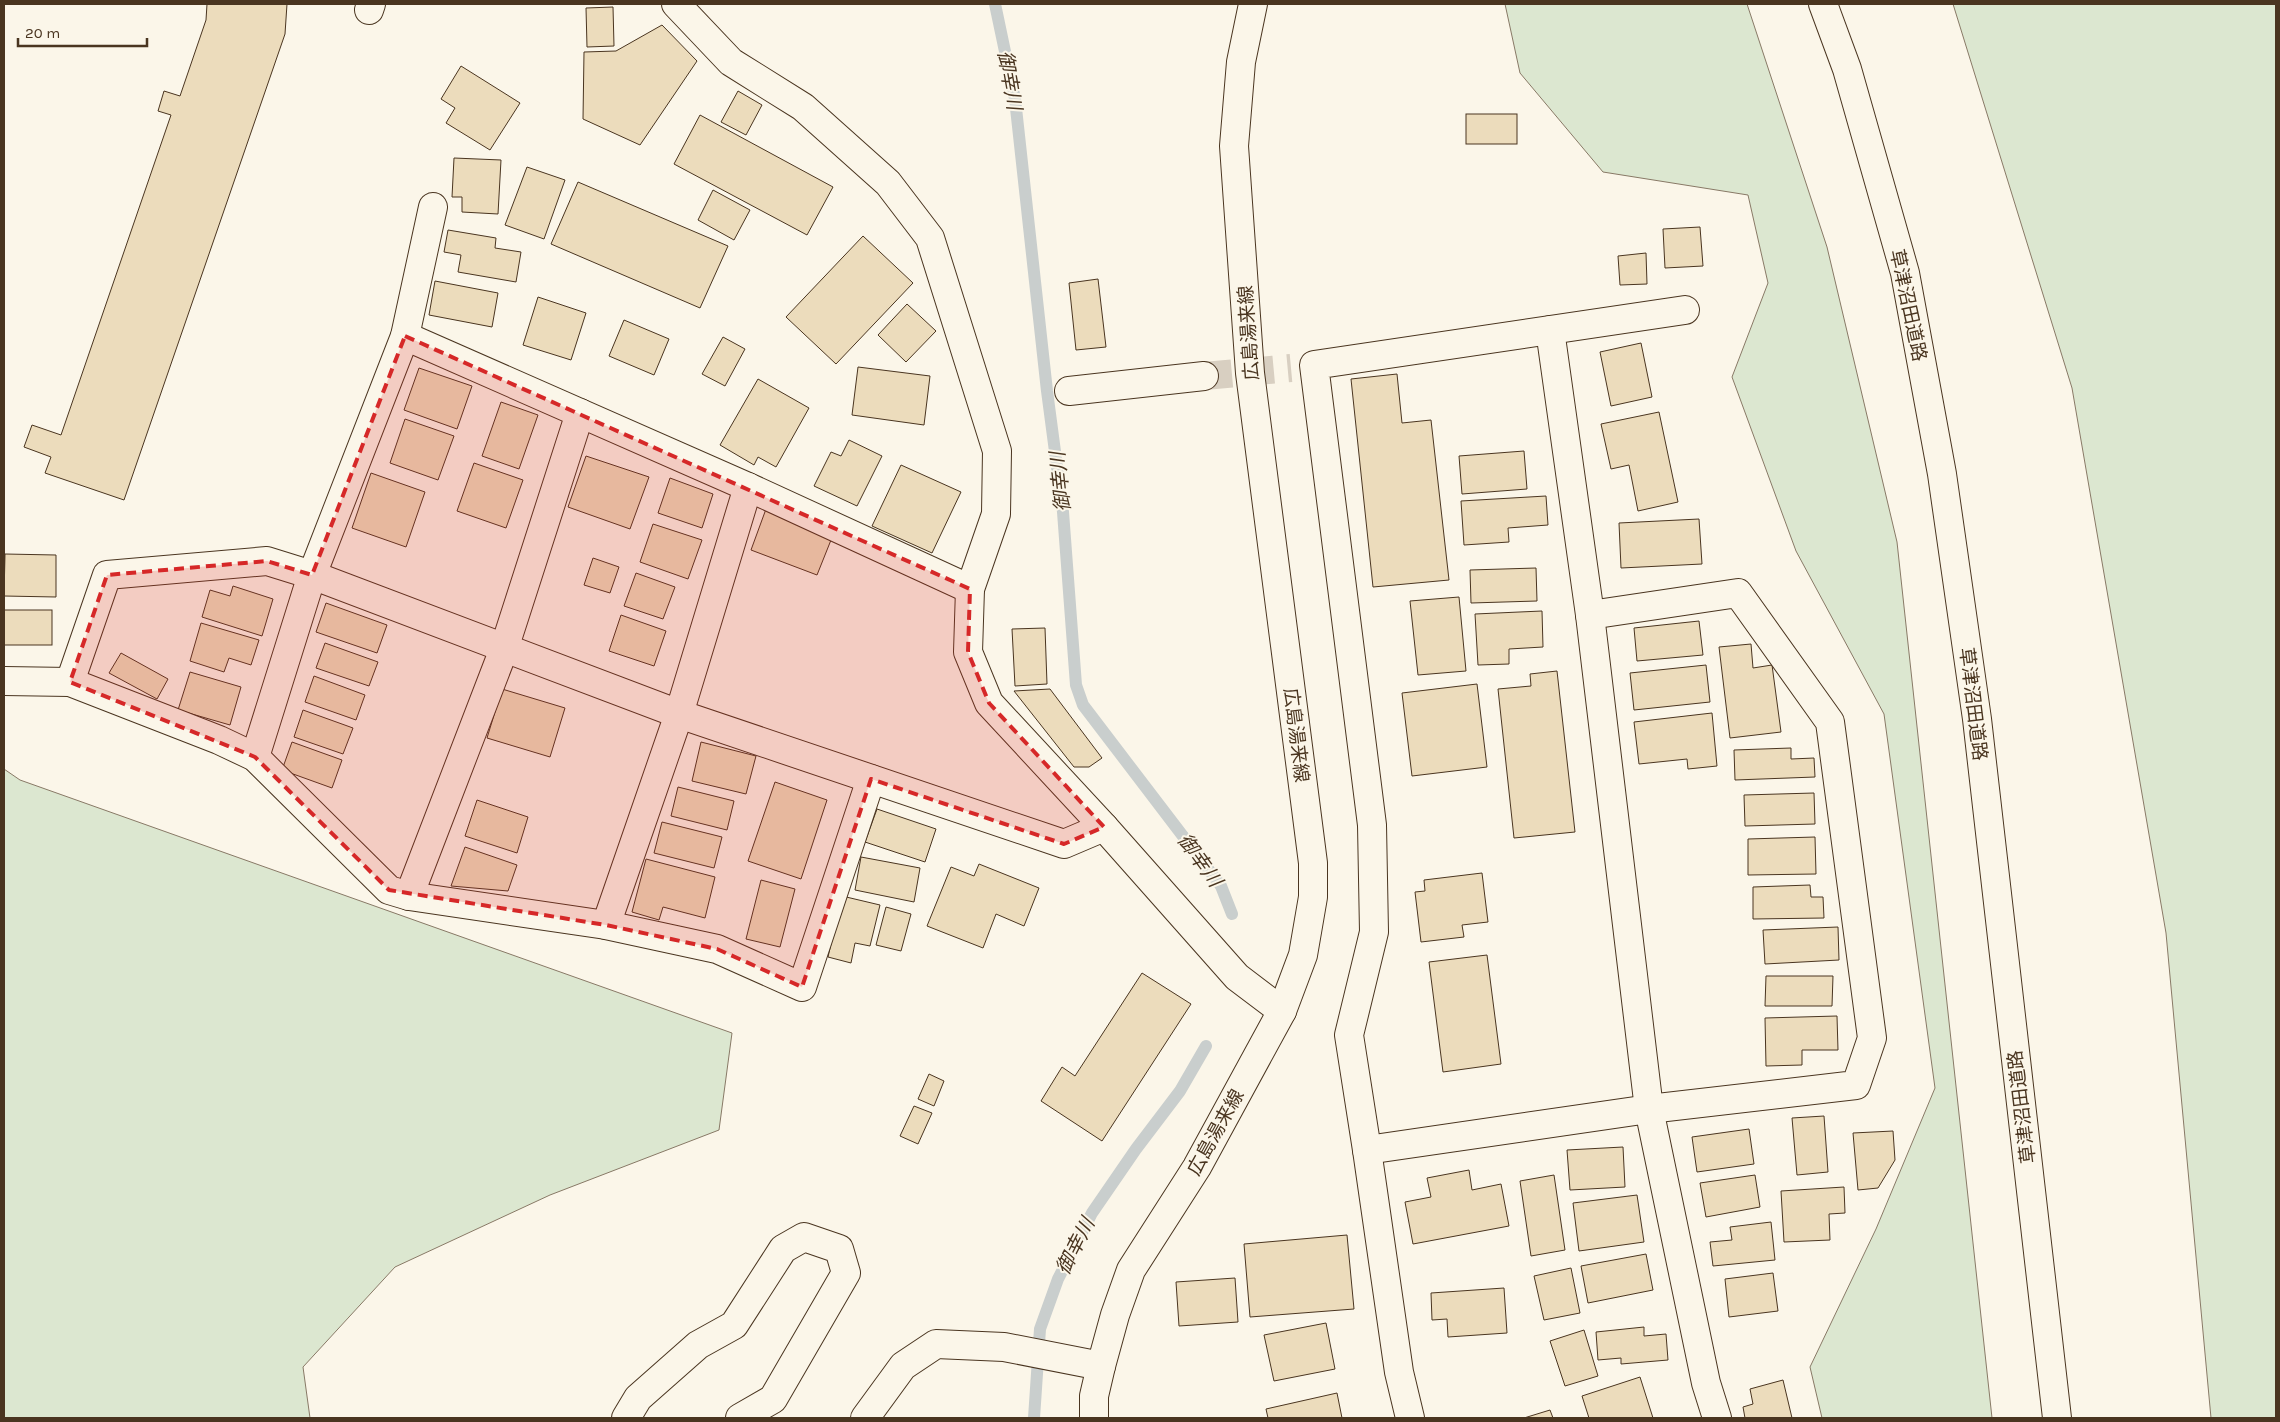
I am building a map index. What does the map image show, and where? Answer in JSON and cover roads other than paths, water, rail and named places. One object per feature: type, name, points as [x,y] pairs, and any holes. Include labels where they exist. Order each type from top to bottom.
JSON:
[{"type":"street","points":[[676,4],[730,62],[803,107],[888,183],[930,238],[997,451],[996,514],[970,589],[968,652],[989,703],[1104,827],[1237,977],[1282,1011]]},
{"type":"street","name":"広島湯来線","points":[[1094,1418],[1094,1396],[1100,1366],[1131,1270],[1197,1167],[1282,1011],[1303,955],[1313,897],[1313,863],[1250,373],[1235,156],[1241,62],[1253,4]]},
{"type":"street","name":"草津沼田道路","points":[[1823,4],[1846,69],[1905,273],[1942,474],[1977,719],[2057,1418]]},
{"type":"street","points":[[255,757],[312,575],[405,336],[433,206]]},
{"type":"street","points":[[1410,1418],[1399,1372],[1368,1150],[1349,1035],[1374,932],[1372,825],[1303,366],[1685,310]]},
{"type":"street","points":[[1550,330],[1590,614],[1649,1109],[1706,1383],[1717,1418]]},
{"type":"street","points":[[405,336],[748,486],[970,589]]},
{"type":"street","points":[[1069,391],[1204,376]]},
{"type":"street","points":[[409,896],[504,649],[580,413]]},
{"type":"street","points":[[606,925],[679,714],[748,486]]},
{"type":"street","points":[[70,682],[107,575],[267,561],[312,575],[679,714],[1064,844],[1104,827]]},
{"type":"street","points":[[1368,1150],[1649,1109],[1856,1085],[1872,1038],[1830,722],[1738,593],[1590,614]]},
{"type":"street","points":[[4,681],[70,682],[219,740],[255,757],[389,890],[409,896],[606,925],[717,949],[802,987],[871,779]]},
{"type":"street","points":[[626,1418],[638,1398],[698,1344],[734,1325],[783,1248],[804,1237],[839,1248],[846,1273],[783,1382],[773,1398],[740,1418]]},
{"type":"street","points":[[865,1418],[903,1366],[936,1344],[1004,1347],[1100,1366]]},
{"type":"waterway","name":"御幸川","points":[[995,4],[1015,99],[1047,391],[1063,512],[1076,685],[1083,705],[1221,886],[1232,914]]},
{"type":"waterway","name":"御幸川","points":[[1034,1418],[1040,1329],[1058,1279],[1092,1213],[1136,1149],[1180,1091],[1206,1046]]},
{"type":"tunnel","points":[[1204,376],[1291,368]]}]
